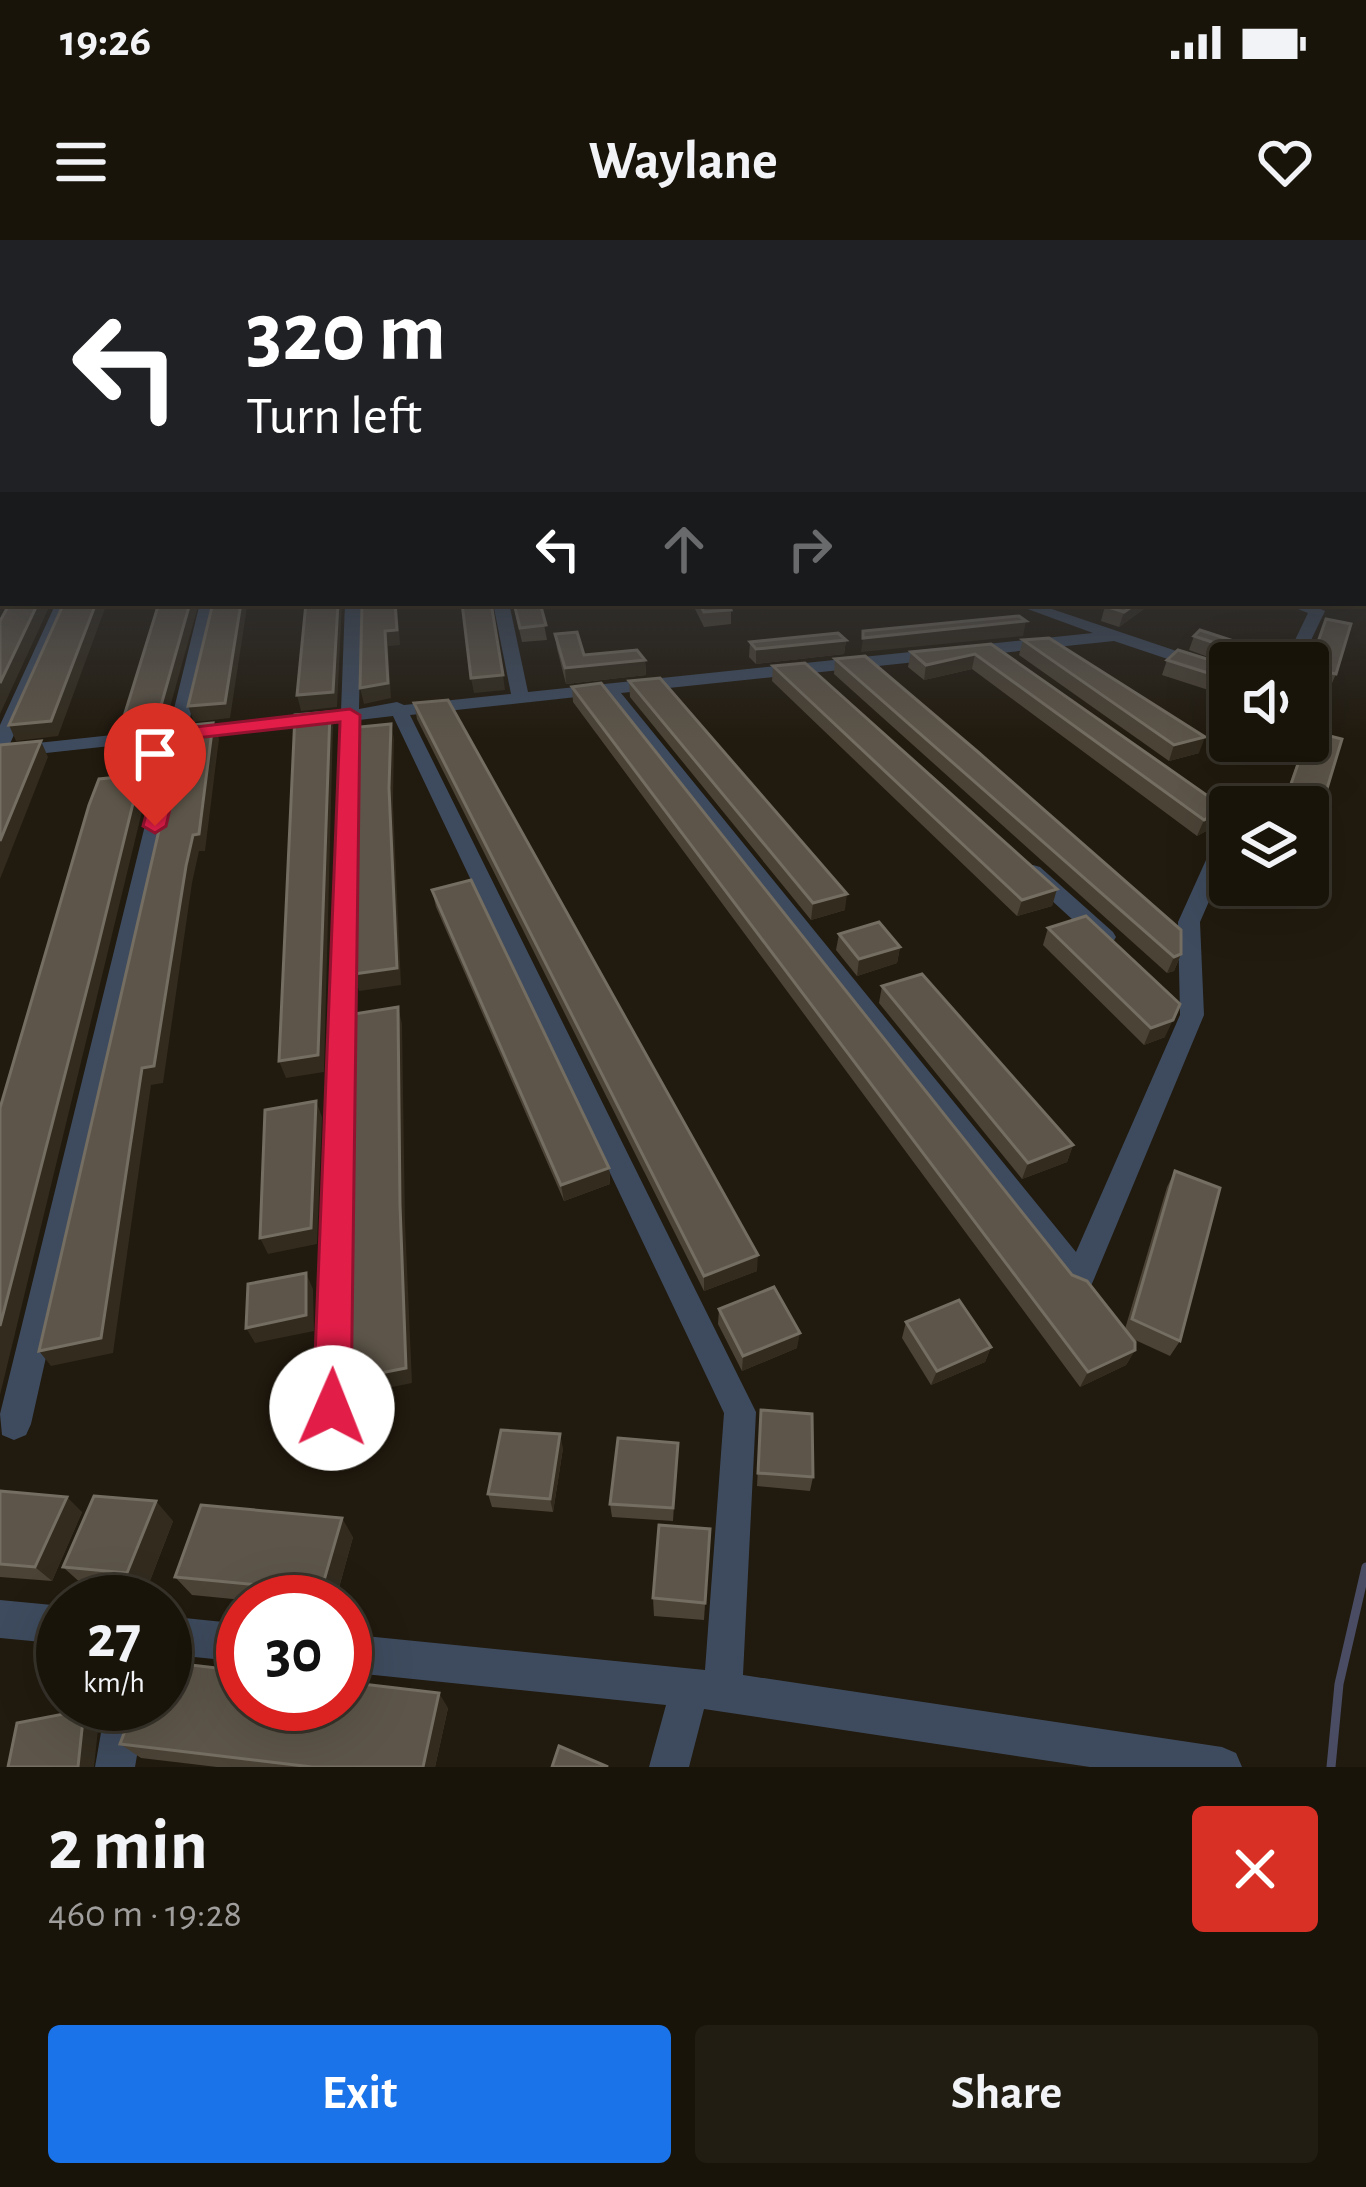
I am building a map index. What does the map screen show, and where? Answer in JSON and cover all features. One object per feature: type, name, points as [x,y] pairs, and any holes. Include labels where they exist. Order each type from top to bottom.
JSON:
[{"type":"street","points":[[63,606],[0,749],[1114,636]]},
{"type":"street","points":[[14,1424],[207,606]]},
{"type":"street","points":[[332,1408],[353,606]]},
{"type":"street","points":[[502,606],[520,697]]},
{"type":"street","points":[[1028,606],[1209,668]]},
{"type":"street","points":[[1301,606],[1317,611],[1302,642]]},
{"type":"street","points":[[994,650],[1012,663]]},
{"type":"street","points":[[810,669],[827,685]]},
{"type":"street","points":[[608,688],[1079,1279],[1183,1007],[1189,922],[1209,877]]},
{"type":"street","points":[[397,707],[740,1412],[707,1689],[669,1767]]},
{"type":"street","points":[[1018,858],[1122,952]]},
{"type":"street","points":[[0,1618],[36,1622]]},
{"type":"street","points":[[372,1656],[707,1689],[1222,1767]]},
{"type":"street","points":[[115,1767],[121,1731]]},
{"type":"building","points":[[8,606],[37,606],[0,683],[0,621]]},
{"type":"building","points":[[63,606],[95,606],[51,721],[9,725]]},
{"type":"building","points":[[158,606],[189,606],[160,709],[125,713]]},
{"type":"building","points":[[212,606],[241,606],[225,703],[188,706]]},
{"type":"building","points":[[306,606],[338,606],[333,692],[297,695]]},
{"type":"building","points":[[362,606],[395,606],[397,630],[385,631],[388,683],[360,688]]},
{"type":"building","points":[[462,606],[492,606],[503,675],[471,678]]},
{"type":"building","points":[[515,606],[541,606],[546,625],[520,628]]},
{"type":"building","points":[[701,606],[729,606],[731,610],[704,612]]},
{"type":"building","points":[[1019,616],[1026,621],[863,638],[863,631]]},
{"type":"building","points":[[1326,619],[1351,624],[1336,674],[1329,672],[1329,642],[1318,642]]},
{"type":"building","points":[[1200,630],[1237,642],[1212,642],[1194,636]]},
{"type":"building","points":[[577,632],[584,655],[637,650],[645,660],[565,668],[555,634]]},
{"type":"building","points":[[838,633],[846,640],[756,649],[750,642]]},
{"type":"building","points":[[1049,638],[1205,737],[1174,745],[1023,640]]},
{"type":"building","points":[[991,644],[1209,797],[1209,817],[1204,820],[975,654],[926,665],[911,652]]},
{"type":"building","points":[[1178,650],[1209,660],[1209,673],[1167,660]]},
{"type":"building","points":[[865,656],[1181,930],[1181,954],[1174,957],[835,659]]},
{"type":"building","points":[[805,663],[1057,889],[1022,900],[773,666]]},
{"type":"building","points":[[660,678],[847,894],[813,903],[629,681]]},
{"type":"building","points":[[601,683],[1072,1275],[1087,1281],[1135,1342],[1135,1350],[1088,1372],[572,687]]},
{"type":"building","points":[[448,700],[758,1255],[704,1276],[414,703]]},
{"type":"building","points":[[330,712],[318,1055],[279,1061],[295,715]]},
{"type":"building","points":[[213,723],[199,834],[193,835],[186,866],[154,1066],[142,1068],[101,1338],[39,1351],[183,726]]},
{"type":"building","points":[[391,724],[397,968],[354,974],[359,727]]},
{"type":"building","points":[[1329,736],[1342,739],[1328,786],[1290,786],[1299,762],[1329,762]]},
{"type":"building","points":[[41,741],[0,841],[0,745]]},
{"type":"building","points":[[140,775],[0,1326],[0,1108],[99,779]]},
{"type":"building","points":[[471,880],[609,1168],[561,1185],[432,890]]},
{"type":"building","points":[[1086,916],[1180,1004],[1173,1020],[1151,1028],[1048,928]]},
{"type":"building","points":[[879,922],[900,947],[859,959],[839,934]]},
{"type":"building","points":[[922,974],[1073,1145],[1028,1163],[882,986]]},
{"type":"building","points":[[398,1007],[406,1368],[346,1380],[354,1014]]},
{"type":"building","points":[[316,1101],[311,1228],[260,1238],[265,1110]]},
{"type":"building","points":[[1175,1171],[1220,1188],[1180,1341],[1132,1319]]},
{"type":"building","points":[[306,1273],[306,1315],[246,1328],[248,1284]]},
{"type":"building","points":[[774,1287],[800,1333],[743,1356],[719,1309]]},
{"type":"building","points":[[959,1300],[991,1347],[937,1371],[906,1322]]},
{"type":"building","points":[[761,1410],[812,1414],[813,1477],[758,1473]]},
{"type":"building","points":[[501,1430],[560,1434],[550,1499],[488,1494]]},
{"type":"building","points":[[618,1438],[678,1443],[673,1508],[610,1504]]},
{"type":"building","points":[[0,1491],[67,1497],[35,1567],[0,1564]]},
{"type":"building","points":[[94,1496],[156,1501],[127,1573],[63,1567]]},
{"type":"building","points":[[201,1505],[342,1518],[326,1575],[216,1575],[216,1581],[176,1575]]},
{"type":"building","points":[[659,1525],[710,1529],[705,1603],[653,1598]]},
{"type":"building","points":[[192,1665],[216,1668],[216,1731],[372,1731],[372,1685],[439,1693],[423,1767],[312,1767],[120,1744],[125,1731],[192,1731]]},
{"type":"building","points":[[36,1719],[36,1731],[82,1731],[78,1767],[8,1767],[17,1723]]},
{"type":"building","points":[[559,1746],[608,1767],[552,1767]]},
{"type":"waterway","points":[[1331,1767],[1339,1684],[1366,1567]]},
{"type":"route","points":[[155,826],[176,734],[350,715],[332,1408]]}]
